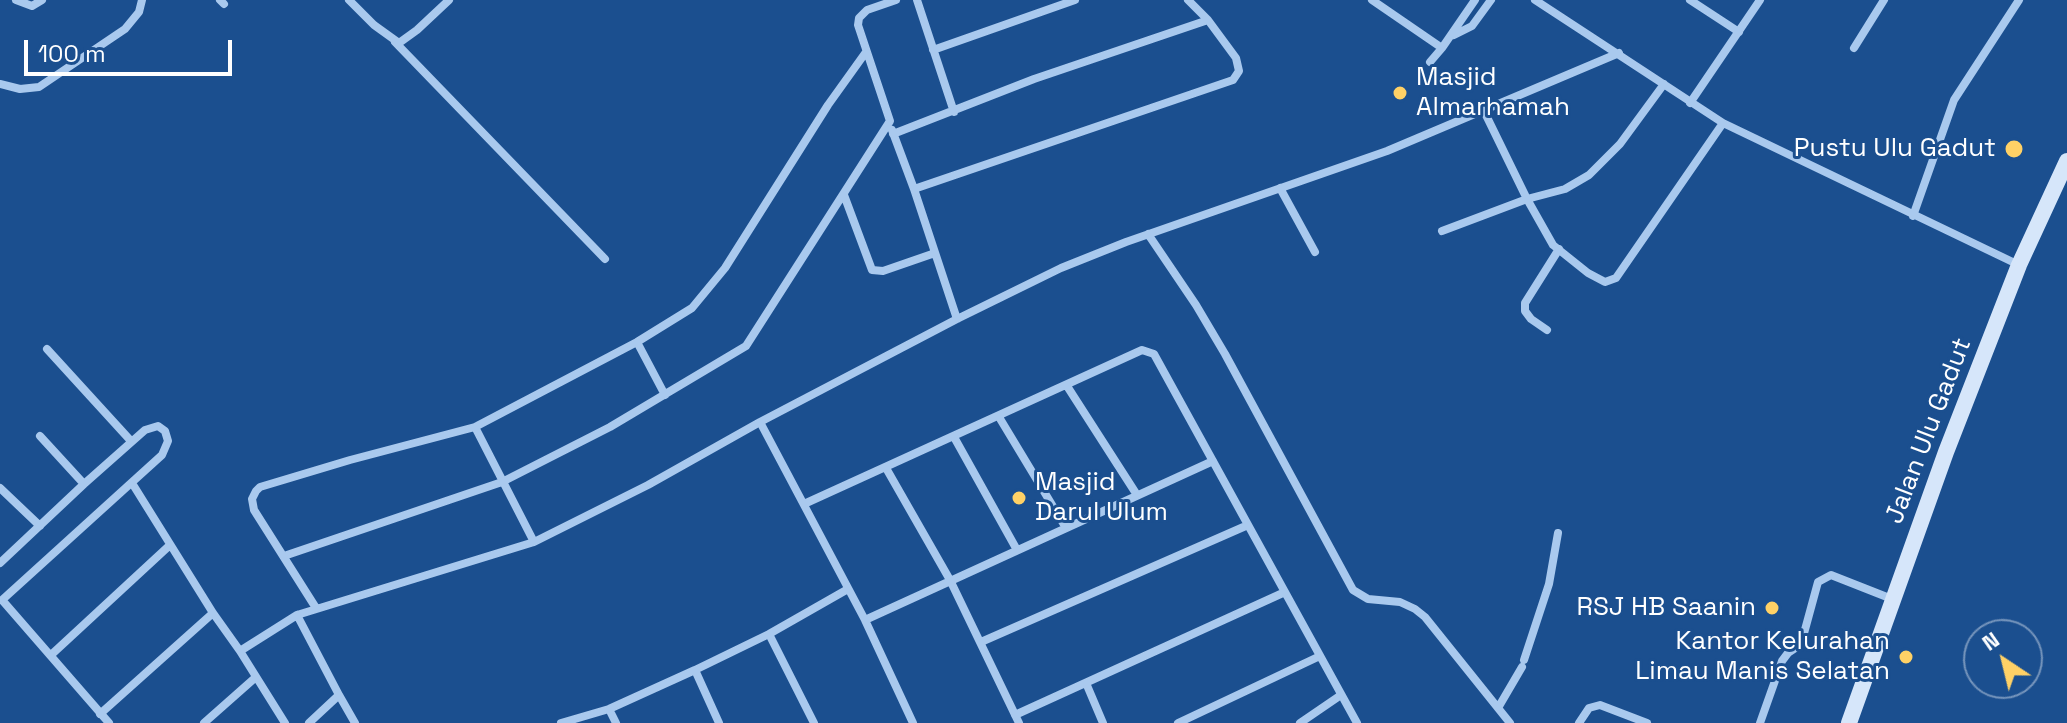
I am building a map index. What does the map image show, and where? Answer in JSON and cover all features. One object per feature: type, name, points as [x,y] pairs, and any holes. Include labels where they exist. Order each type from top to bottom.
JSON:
[{"type":"street","points":[[16,0],[32,6],[42,0]]},
{"type":"street","points":[[0,76],[0,84],[20,89],[39,87],[125,29],[139,12],[142,0]]},
{"type":"street","points":[[349,0],[395,42],[605,259]]},
{"type":"street","points":[[395,42],[406,40],[449,0]]},
{"type":"street","points":[[896,0],[867,10],[859,18],[858,25],[957,319]]},
{"type":"street","points":[[917,0],[954,112]]},
{"type":"street","points":[[933,50],[1075,0]]},
{"type":"street","points":[[914,189],[1233,80],[1239,71],[1236,58],[1208,20],[1188,0]]},
{"type":"street","points":[[1430,62],[1453,35],[1475,0]]},
{"type":"street","points":[[1453,35],[1472,26],[1491,0]]},
{"type":"street","points":[[1535,0],[1723,123],[2019,265]]},
{"type":"street","points":[[1690,0],[1739,32]]},
{"type":"street","points":[[1690,103],[1760,0]]},
{"type":"street","points":[[1854,48],[1884,0]]},
{"type":"street","points":[[1913,216],[1954,100],[2019,0]]},
{"type":"street","points":[[1375,1],[1442,48]]},
{"type":"street","points":[[893,134],[1034,79],[1208,20]]},
{"type":"street","points":[[316,608],[254,510],[252,499],[260,487],[475,427],[637,342],[692,308],[725,268],[828,105],[866,52]]},
{"type":"street","points":[[240,651],[297,615],[534,542],[648,485],[760,422],[957,319],[1061,268],[1148,234],[1387,151],[1619,53]]},
{"type":"street","points":[[1442,231],[1527,199],[1565,189],[1589,175],[1620,144],[1664,84]]},
{"type":"street","points":[[1483,109],[1527,199],[1559,249],[1588,273],[1605,282],[1616,278],[1723,123]]},
{"type":"street","points":[[284,556],[502,482],[610,427],[746,346],[890,121]]},
{"type":"street","name":"Jalan Ulu Gadut","points":[[1849,723],[1892,599],[2019,265],[2067,161]]},
{"type":"street","points":[[1280,188],[1315,252]]},
{"type":"street","points":[[844,195],[872,270],[883,271],[935,253]]},
{"type":"street","points":[[1148,234],[1225,354],[1353,590],[1368,599],[1400,602],[1415,609],[1434,625],[1510,723]]},
{"type":"street","points":[[1547,330],[1531,319],[1525,311],[1525,303],[1559,249]]},
{"type":"street","points":[[637,342],[665,395]]},
{"type":"street","points":[[47,349],[131,441]]},
{"type":"street","points":[[804,504],[1142,350],[1154,354],[1357,723]]},
{"type":"street","points":[[1067,386],[1137,495]]},
{"type":"street","points":[[999,417],[1066,528]]},
{"type":"street","points":[[760,422],[865,620],[913,723]]},
{"type":"street","points":[[0,563],[131,441],[145,430],[158,426],[165,431],[168,441],[162,455],[1,601],[109,723]]},
{"type":"street","points":[[475,427],[534,542]]},
{"type":"street","points":[[40,436],[84,484]]},
{"type":"street","points":[[954,437],[1017,550]]},
{"type":"street","points":[[865,620],[1213,461]]},
{"type":"street","points":[[886,468],[950,580],[1017,719],[1086,683],[1285,592]]},
{"type":"street","points":[[132,483],[285,723]]},
{"type":"street","points":[[0,488],[40,526]]},
{"type":"street","points":[[981,642],[1248,525]]},
{"type":"street","points":[[1498,708],[1523,663],[1549,584],[1558,533]]},
{"type":"street","points":[[51,655],[170,545]]},
{"type":"street","points":[[1760,723],[1782,661],[1803,637],[1818,582],[1831,575],[1892,599]]},
{"type":"street","points":[[561,723],[609,709],[695,670],[769,634],[848,589]]},
{"type":"street","points":[[100,714],[213,613]]},
{"type":"street","points":[[297,615],[355,723]]},
{"type":"street","points":[[769,634],[814,723]]},
{"type":"street","points":[[1178,723],[1320,656]]},
{"type":"street","points":[[695,670],[719,723]]},
{"type":"street","points":[[204,723],[256,677]]},
{"type":"street","points":[[1086,683],[1103,723]]},
{"type":"street","points":[[309,723],[339,695]]},
{"type":"street","points":[[1300,723],[1341,695]]},
{"type":"street","points":[[1579,723],[1589,708],[1600,705],[1647,723]]},
{"type":"street","points":[[609,709],[616,723]]},
{"type":"place","name":"Masjid Almarhamah","points":[[1400,93]]},
{"type":"place","name":"Pustu Ulu Gadut","points":[[2014,149]]},
{"type":"place","name":"Masjid Darul Ulum","points":[[1019,498]]},
{"type":"place","name":"RSJ HB Saanin","points":[[1772,608]]},
{"type":"place","name":"Kantor Kelurahan Limau Manis Selatan","points":[[1906,657]]}]
